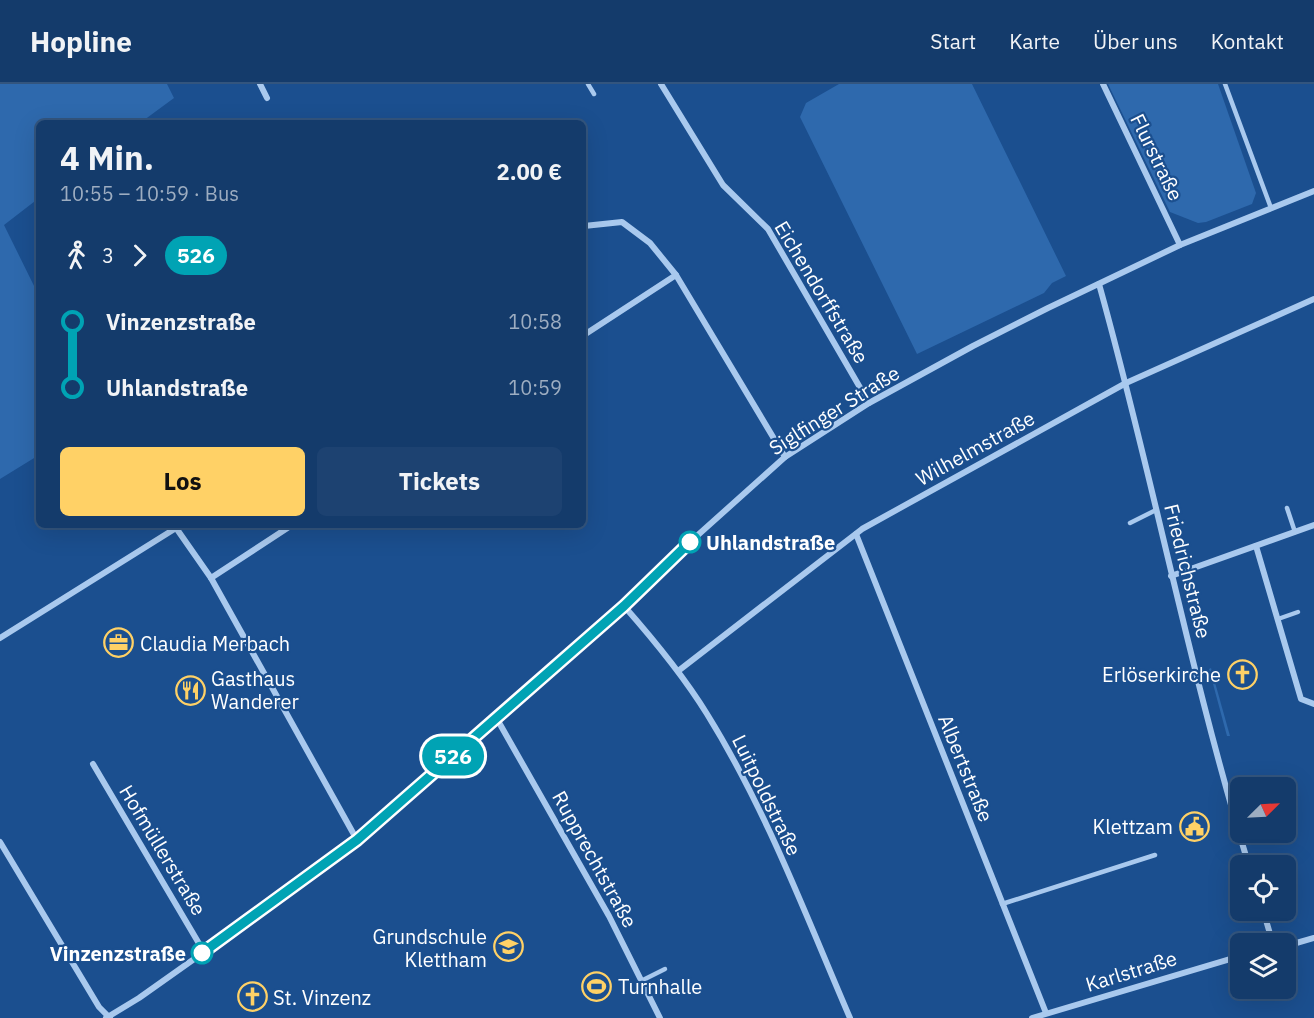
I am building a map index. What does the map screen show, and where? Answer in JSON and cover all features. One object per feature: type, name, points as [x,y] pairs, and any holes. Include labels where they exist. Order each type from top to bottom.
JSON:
[{"type":"street","points":[[260,84],[267,98]]},
{"type":"street","name":"Eichendorffstraße","points":[[661,84],[723,185],[768,229],[869,403]]},
{"type":"street","name":"Flurstraße","points":[[1103,84],[1180,245]]},
{"type":"street","name":"Siglfinger Straße","points":[[108,1018],[204,952],[357,840],[624,606],[678,552],[785,457],[869,403],[973,346],[1180,245],[1314,191]]},
{"type":"street","points":[[586,226],[622,222],[650,243],[676,275],[785,457]]},
{"type":"street","points":[[586,334],[676,275]]},
{"type":"street","name":"Friedrichstraße","points":[[1099,284],[1126,383],[1171,576],[1230,792]]},
{"type":"street","name":"Wilhelmstraße","points":[[678,671],[856,534],[1126,383],[1314,299]]},
{"type":"street","points":[[1171,576],[1314,525]]},
{"type":"street","points":[[0,638],[172,528]]},
{"type":"street","points":[[176,528],[211,578],[357,840]]},
{"type":"street","points":[[211,578],[287,528]]},
{"type":"street","name":"Albertstraße","points":[[856,534],[1046,1013]]},
{"type":"street","points":[[1256,546],[1301,699],[1314,704]]},
{"type":"street","name":"Luitpoldstraße","points":[[624,606],[678,671],[707,714],[739,769],[776,846],[850,1018]]},
{"type":"street","name":"Rupprechtstraße","points":[[497,719],[609,916],[660,1018]]},
{"type":"street","name":"Hofmüllerstraße","points":[[93,764],[204,952]]},
{"type":"street","points":[[0,842],[99,1007],[108,1018]]},
{"type":"street","points":[[1296,943],[1314,938]]},
{"type":"street","name":"Karlstraße","points":[[1032,1018],[1230,959]]},
{"type":"lane","points":[[588,84],[594,94]]},
{"type":"lane","points":[[1226,84],[1271,208]]},
{"type":"lane","points":[[1287,508],[1295,532]]},
{"type":"lane","points":[[1130,523],[1156,510]]},
{"type":"lane","points":[[1278,619],[1299,612]]},
{"type":"lane","points":[[1002,903],[1155,855]]},
{"type":"lane","points":[[641,981],[665,969]]},
{"type":"shaded area","points":[[0,84],[167,84],[174,98],[144,120],[36,120],[36,200],[4,225],[36,290],[36,457],[0,479]]},
{"type":"shaded area","points":[[839,84],[972,84],[1066,276],[1052,283],[1044,293],[917,354],[800,117],[806,103]]},
{"type":"shaded area","points":[[1108,84],[1218,84],[1256,193],[1252,204],[1198,223],[1170,212]]},
{"type":"shaded area","points":[[1211,668],[1230,736],[1227,736],[1209,669]]},
{"type":"bus line","name":"526","points":[[202,953],[357,840],[624,606],[690,542]]},
{"type":"place","name":"Uhlandstraße","points":[[690,542]]},
{"type":"place","name":"Claudia Merbach","points":[[119,643]]},
{"type":"place","name":"Erlöserkirche","points":[[1242,674]]},
{"type":"place","name":"Gasthaus Wanderer","points":[[190,690]]},
{"type":"place","name":"Klettzam","points":[[1194,826]]},
{"type":"place","name":"Grundschule Klettham","points":[[508,947]]},
{"type":"place","name":"Vinzenzstraße","points":[[202,953]]},
{"type":"place","name":"Turnhalle","points":[[597,986]]},
{"type":"place","name":"St. Vinzenz","points":[[252,997]]}]
